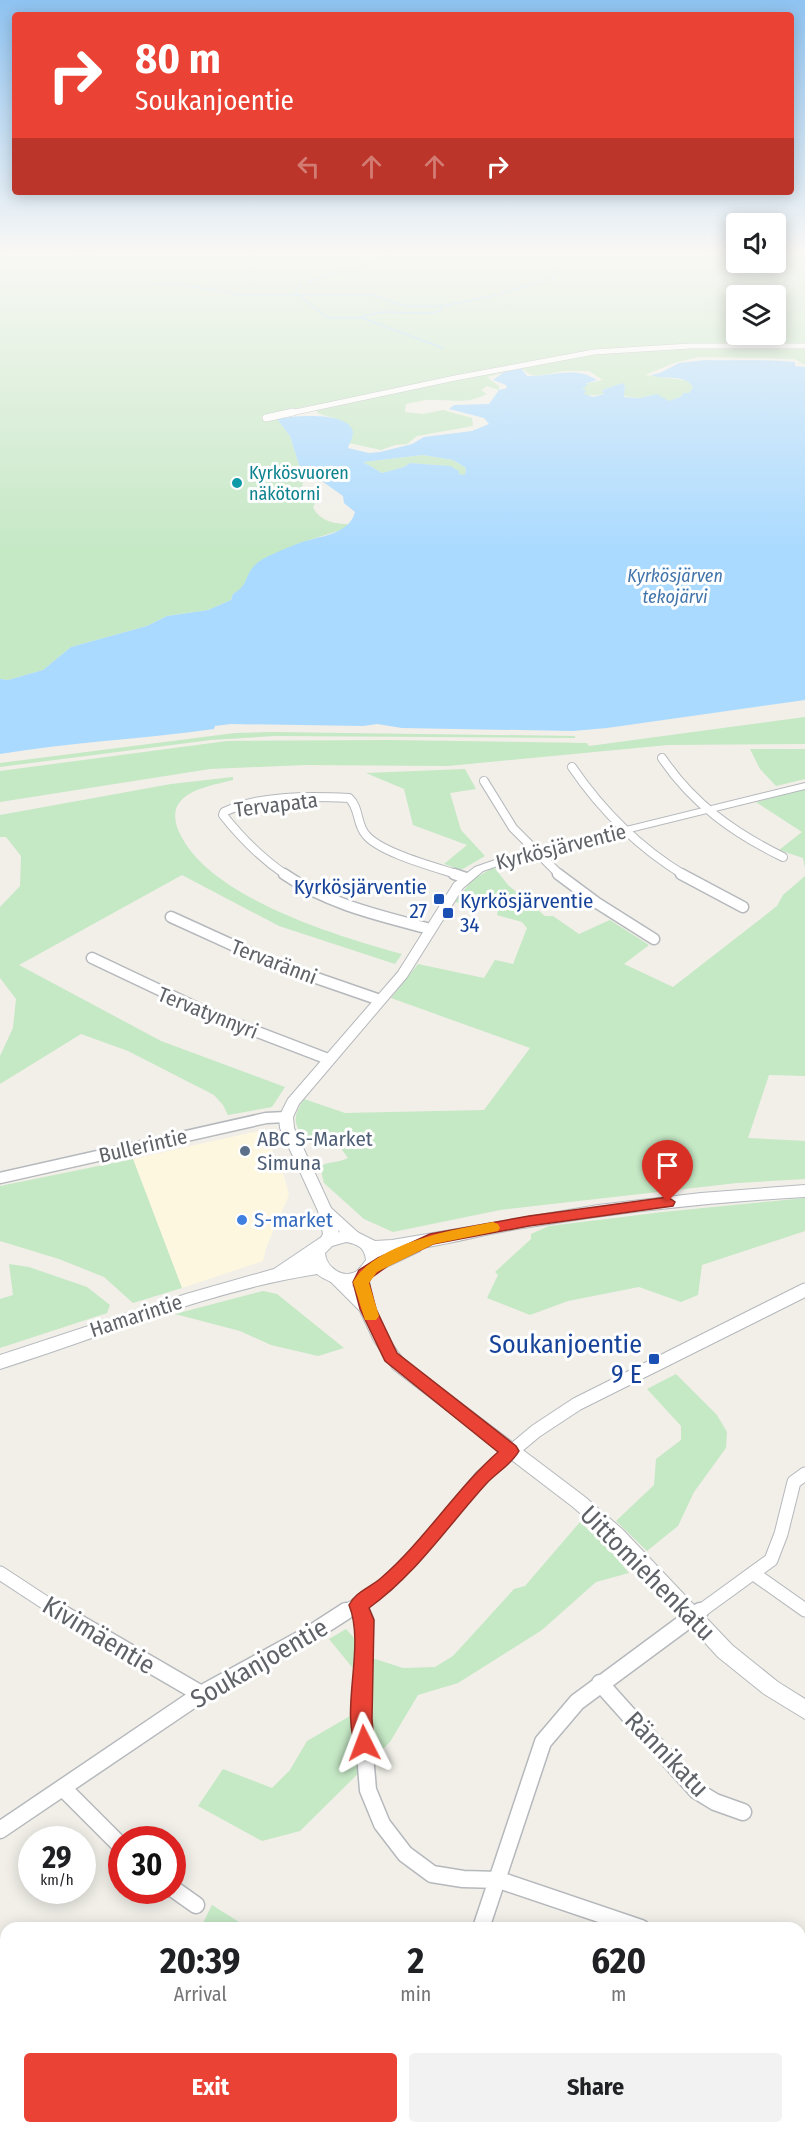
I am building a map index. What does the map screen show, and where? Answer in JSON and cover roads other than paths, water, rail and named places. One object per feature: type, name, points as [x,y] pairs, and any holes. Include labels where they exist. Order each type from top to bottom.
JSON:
[{"type":"main road","points":[[430,1239],[368,1271],[345,1279],[335,1278],[320,1268],[316,1261],[324,1244],[336,1238],[356,1238],[372,1247],[529,1221],[668,1202],[805,1191]]},
{"type":"main road","name":"Hamarintie","points":[[274,1275],[324,1244]]},
{"type":"main road","points":[[368,1271],[375,1261],[372,1247]]},
{"type":"main road","name":"Hamarintie","points":[[0,1362],[117,1322],[274,1275],[320,1268]]},
{"type":"street","points":[[266,418],[456,378],[602,351]]},
{"type":"street","points":[[662,758],[676,779],[706,810],[739,834],[783,857]]},
{"type":"street","points":[[572,767],[593,799],[622,831],[679,873],[743,907]]},
{"type":"street","points":[[484,781],[513,827],[536,853],[573,886],[654,939]]},
{"type":"street","name":"Kyrkösjärventie","points":[[286,1117],[293,1102],[328,1059],[409,966],[430,929],[466,878],[491,864],[805,786]]},
{"type":"street","name":"Tervapata","points":[[430,929],[359,910],[323,896],[285,876],[248,848],[223,815],[224,812],[235,806],[270,802],[349,798],[355,803],[360,828],[366,837],[377,846],[466,878]]},
{"type":"street","name":"Tervaränni","points":[[171,917],[270,962],[380,1000]]},
{"type":"street","name":"Tervatynnyri","points":[[92,958],[196,1010],[328,1059]]},
{"type":"street","points":[[286,1117],[287,1128],[325,1211],[331,1234],[324,1244]]},
{"type":"street","name":"Bullerintie","points":[[0,1178],[266,1118],[286,1117]]},
{"type":"street","points":[[325,1211],[356,1238]]},
{"type":"street","name":"Uittomiehenkatu","points":[[368,1271],[361,1282],[368,1309],[385,1347],[399,1365],[579,1502],[616,1534],[725,1651],[771,1688],[805,1710]]},
{"type":"street","name":"Uittomiehenkatu","points":[[335,1278],[368,1309]]},
{"type":"street","name":"Soukanjoentie","points":[[0,1830],[201,1694],[358,1605],[387,1585],[411,1561],[481,1478],[536,1431],[577,1404],[805,1290]]},
{"type":"street","points":[[483,1922],[543,1742],[577,1702],[600,1683],[690,1616],[754,1574],[771,1560],[781,1534],[794,1482],[805,1474]]},
{"type":"street","name":"Kivimäentie","points":[[0,1573],[41,1601],[201,1694]]},
{"type":"street","points":[[754,1574],[805,1610]]},
{"type":"street","points":[[358,1605],[365,1620],[362,1719],[368,1790],[382,1824],[405,1854],[432,1874],[463,1879],[499,1880],[623,1922]]},
{"type":"street","name":"Rännikatu","points":[[600,1683],[697,1791],[715,1802],[743,1812]]},
{"type":"street","points":[[63,1788],[108,1833]]},
{"type":"street","points":[[186,1898],[196,1905]]},
{"type":"water","name":"Kyrkösjärven tekojärvi","points":[[705,360],[772,361],[795,362],[795,366],[805,367],[805,700],[573,731],[402,728],[377,724],[363,726],[231,724],[215,726],[214,729],[0,754],[0,679],[8,680],[43,670],[71,647],[147,626],[167,616],[208,610],[231,600],[233,594],[242,587],[258,562],[297,544],[339,531],[352,520],[355,512],[344,503],[343,496],[299,465],[290,436],[277,419],[317,416],[339,419],[347,423],[353,431],[348,448],[369,453],[380,452],[412,444],[424,437],[472,431],[489,424],[484,418],[449,409],[454,405],[489,404],[499,390],[507,388],[506,385],[493,380],[504,372],[521,368],[527,376],[580,373],[597,380],[585,384],[588,385],[582,389],[586,390],[584,394],[593,397],[604,394],[602,390],[623,383],[624,397],[640,398],[657,394],[669,401],[682,396],[683,393],[689,393],[693,387],[685,380],[651,375],[679,363]],"holes":[[[423,455],[453,460],[466,468],[465,475],[459,474],[459,471],[450,466],[410,463],[382,473],[363,462]]]},
{"type":"place","name":"Kyrkösvuoren näkötorni","points":[[237,483]]},
{"type":"place","name":"Kyrkösjärventie 27","points":[[439,899]]},
{"type":"place","name":"Kyrkösjärventie 34","points":[[448,913]]},
{"type":"place","name":"ABC S-Market Simuna","points":[[245,1151]]},
{"type":"place","name":"S-market","points":[[242,1220]]},
{"type":"place","name":"Soukanjoentie 9 E","points":[[654,1359]]}]
